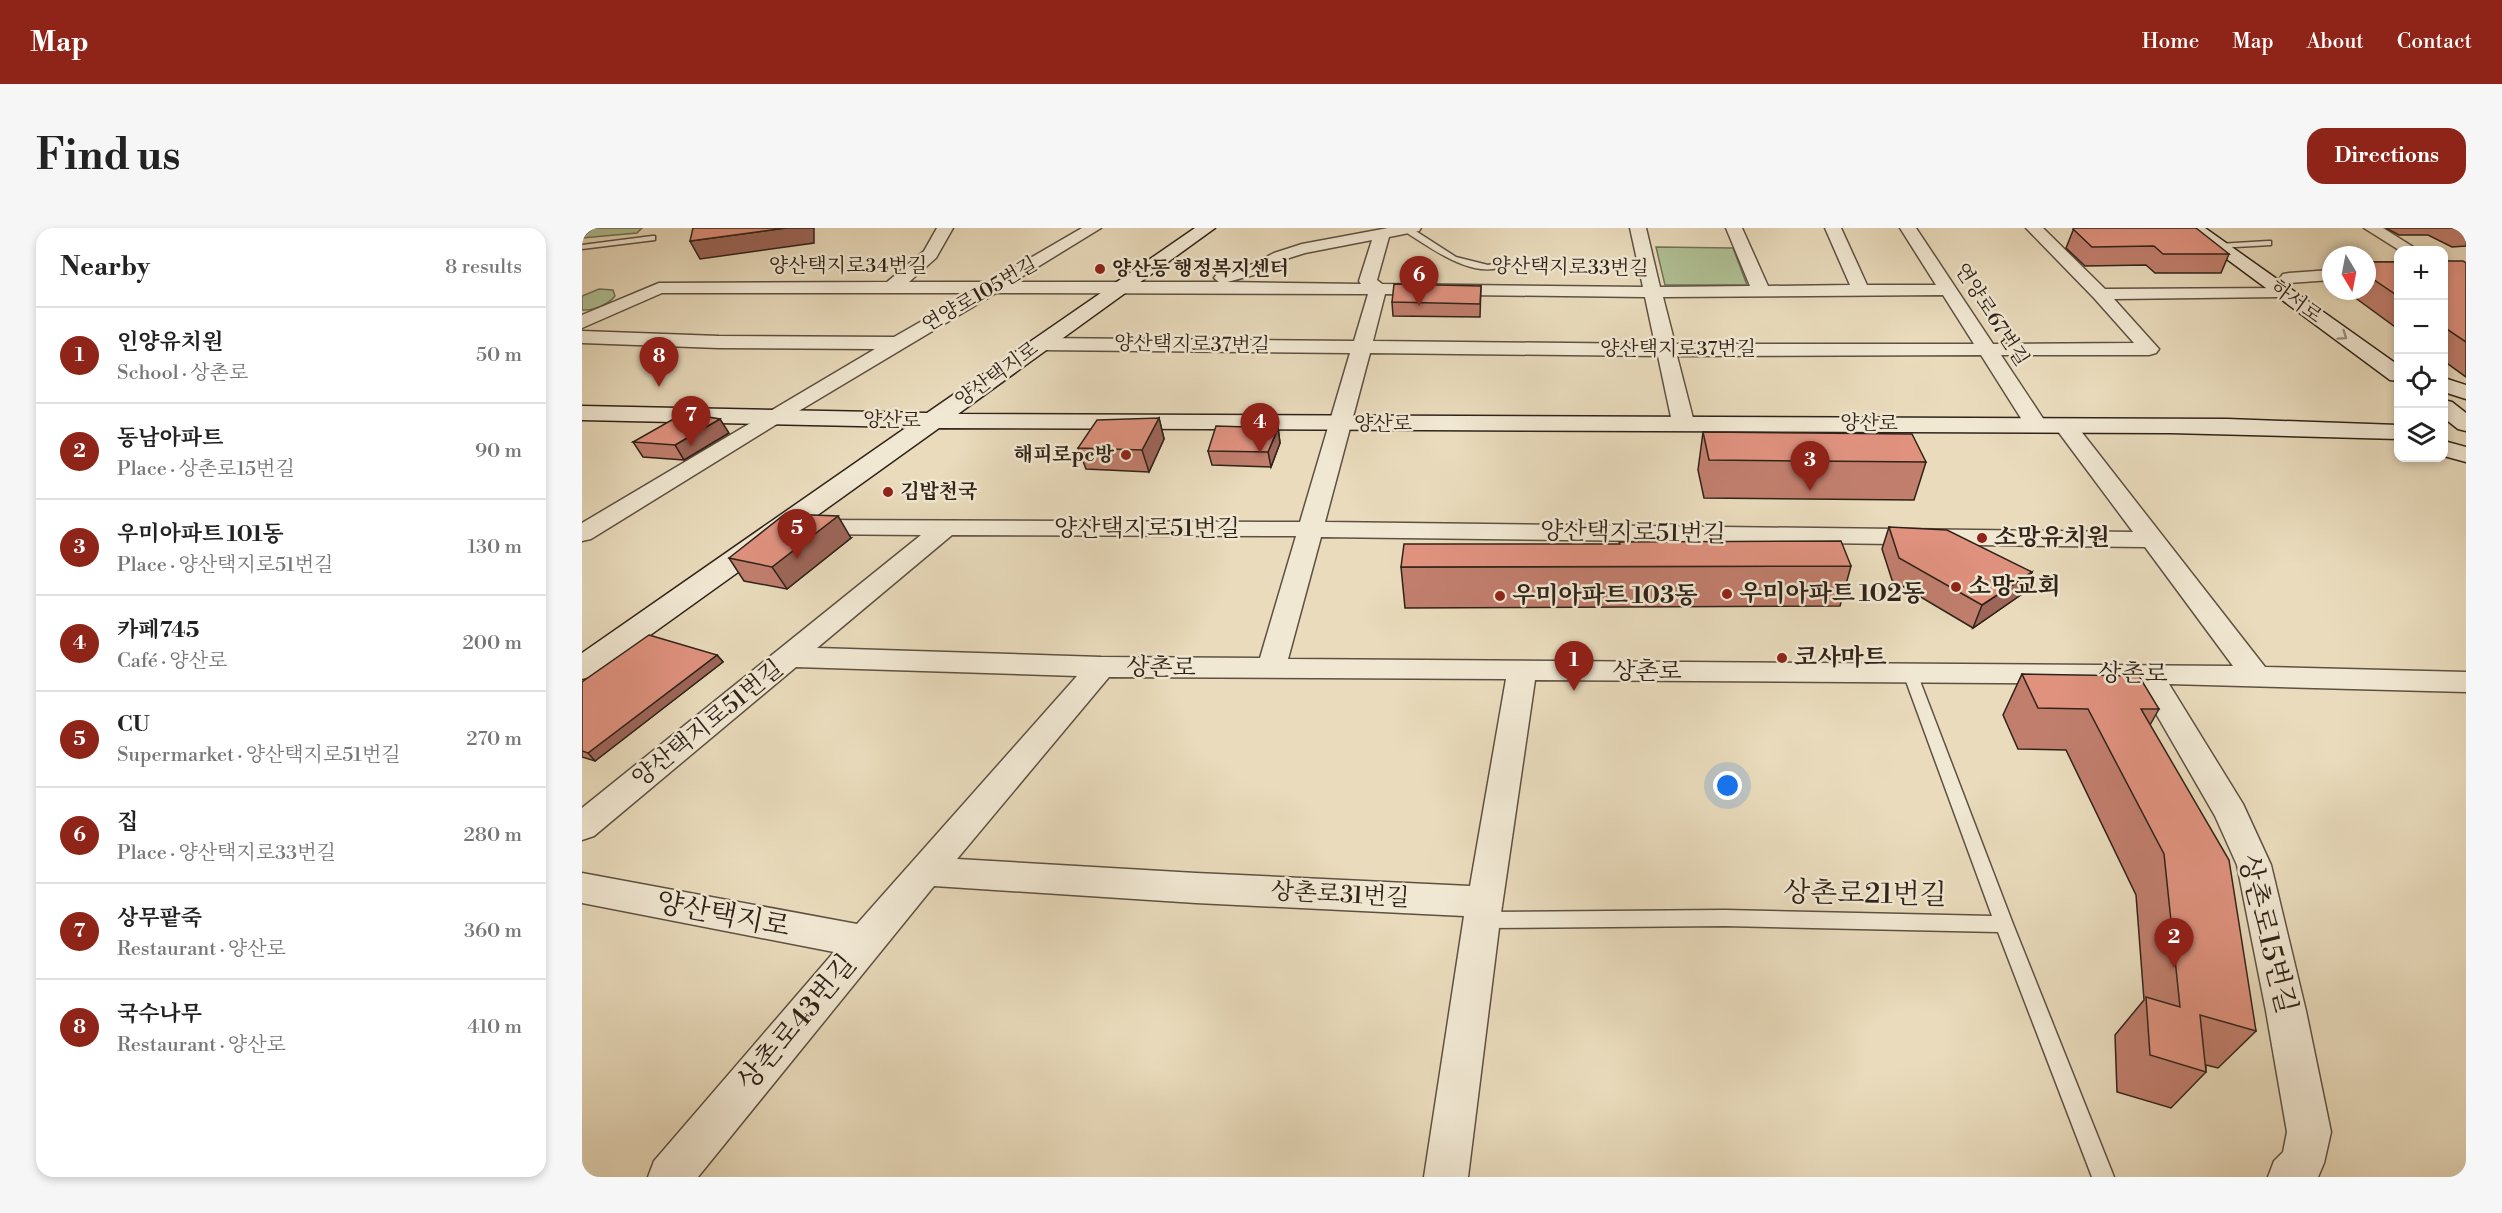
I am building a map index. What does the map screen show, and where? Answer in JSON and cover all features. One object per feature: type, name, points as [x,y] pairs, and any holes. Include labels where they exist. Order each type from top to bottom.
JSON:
[{"type":"street","points":[[891,288],[932,254],[940,245],[945,228]]},
{"type":"street","name":"연양로105번길","points":[[769,419],[1093,228]]},
{"type":"street","name":"양산택지로","points":[[582,668],[1206,228]]},
{"type":"street","points":[[1638,228],[1683,422]]},
{"type":"street","points":[[1734,228],[1761,291]]},
{"type":"street","points":[[1833,228],[1861,291]]},
{"type":"street","name":"연양로67번길","points":[[1908,228],[2037,426]]},
{"type":"street","name":"양산택지로37번길","points":[[1040,344],[1666,350],[2149,349],[2100,294],[2034,228]]},
{"type":"street","name":"하서로","points":[[2194,228],[2242,245],[2285,285],[2394,352]]},
{"type":"street","points":[[2372,228],[2403,246]]},
{"type":"street","points":[[1188,287],[1259,268],[1280,256],[1302,249],[1410,229]]},
{"type":"street","points":[[1340,424],[1378,289],[1368,281],[1382,234]]},
{"type":"street","name":"하서로","points":[[2219,237],[2285,285],[2394,372]]},
{"type":"street","name":"하서로","points":[[2285,285],[2322,277]]},
{"type":"street","points":[[2100,294],[2285,285]]},
{"type":"street","name":"양산택지로34번길","points":[[582,322],[659,288],[1121,288]]},
{"type":"street","name":"양산택지로33번길","points":[[1121,288],[1653,292],[1947,290]]},
{"type":"street","name":"연양로105번길","points":[[582,337],[719,342],[897,343]]},
{"type":"street","points":[[2448,386],[2466,392]]},
{"type":"street","points":[[2448,388],[2466,400]]},
{"type":"street","points":[[2445,408],[2466,424]]},
{"type":"street","name":"양산로","points":[[582,413],[932,422],[1340,424],[1683,422],[2394,431]]},
{"type":"street","points":[[582,534],[769,419]]},
{"type":"street","name":"양산로","points":[[1271,669],[1340,424]]},
{"type":"street","points":[[2065,426],[2256,676]]},
{"type":"street","points":[[2448,435],[2466,437]]},
{"type":"street","points":[[2448,449],[2466,456]]},
{"type":"street","name":"양산택지로51번길","points":[[782,527],[1310,529],[2150,540]]},
{"type":"street","name":"양산택지로51번길","points":[[582,827],[944,529]]},
{"type":"street","name":"상촌로","points":[[791,657],[1101,667],[2148,674],[2466,682]]},
{"type":"street","name":"상촌로43번길","points":[[670,1177],[865,942],[1101,667]]},
{"type":"street","points":[[1446,1177],[1483,911],[1522,671]]},
{"type":"street","name":"상촌로15번길","points":[[2148,674],[2231,813],[2254,865],[2286,1011],[2309,1132],[2302,1163],[2290,1177]]},
{"type":"street","name":"상촌로31번길","points":[[926,871],[1196,888],[1483,911]]},
{"type":"street","name":"양산택지로","points":[[582,888],[865,942]]},
{"type":"lane","points":[[1410,229],[1454,259],[1488,268],[1505,263]]},
{"type":"lane","points":[[582,247],[652,238]]},
{"type":"lane","points":[[2242,245],[2268,243]]},
{"type":"lane","points":[[1910,673],[2004,924],[2103,1177]]},
{"type":"lane","name":"상촌로31번길","points":[[1483,911],[1725,918]]},
{"type":"lane","name":"상촌로21번길","points":[[1725,918],[2004,924]]},
{"type":"green space","points":[[593,228],[642,228],[637,233],[582,238]]},
{"type":"green space","points":[[1656,247],[1733,248],[1747,285],[1665,285]]},
{"type":"green space","points":[[599,289],[613,290],[615,296],[600,306],[582,310],[582,296]]},
{"type":"building","points":[[693,228],[786,228],[690,241]]},
{"type":"building","points":[[2074,228],[2196,228],[2229,254],[2163,254],[2154,246],[2092,247]]},
{"type":"building","points":[[2448,261],[2466,263],[2466,342],[2448,330]]},
{"type":"building","points":[[2376,262],[2394,262],[2394,293],[2376,281]]},
{"type":"building","points":[[1394,284],[1481,286],[1480,304],[1392,302]]},
{"type":"building","points":[[684,413],[720,419],[675,445],[633,442]]},
{"type":"building","points":[[1159,418],[1142,450],[1078,448],[1097,420]]},
{"type":"building","points":[[1216,426],[1278,428],[1268,452],[1208,451]]},
{"type":"building","points":[[1703,432],[1912,434],[1926,462],[1709,460]]},
{"type":"building","points":[[785,514],[838,516],[772,567],[729,558]]},
{"type":"building","points":[[1889,527],[1947,530],[2032,572],[1982,605],[1899,558]]},
{"type":"building","points":[[1841,541],[1851,566],[1401,567],[1404,544]]},
{"type":"building","points":[[649,635],[717,655],[588,753],[582,751],[582,682]]},
{"type":"building","points":[[2022,674],[2139,676],[2159,709],[2141,709],[2229,860],[2256,1031],[2200,1015],[2206,1072],[2150,1055],[2146,997],[2180,1007],[2164,854],[2088,709],[2038,708]]},
{"type":"place","name":"양산동 행정복지센터","points":[[1100,269]]},
{"type":"place","name":"집","points":[[1419,306]]},
{"type":"place","name":"국수나무","points":[[659,387]]},
{"type":"place","name":"상무팥죽","points":[[691,446]]},
{"type":"place","name":"카페745","points":[[1260,453]]},
{"type":"place","name":"해피로pc방","points":[[1126,455]]},
{"type":"place","name":"우미아파트 101동","points":[[1810,491]]},
{"type":"place","name":"김밥천국","points":[[888,492]]},
{"type":"place","name":"소망유치원","points":[[1982,538]]},
{"type":"place","name":"CU","points":[[797,559]]},
{"type":"place","name":"소망교회","points":[[1956,587]]},
{"type":"place","name":"우미아파트 102동","points":[[1727,594]]},
{"type":"place","name":"우미아파트 103동","points":[[1500,596]]},
{"type":"place","name":"코사마트","points":[[1782,658]]},
{"type":"place","name":"인양유치원","points":[[1574,691]]},
{"type":"place","name":"동남아파트","points":[[2174,968]]}]
